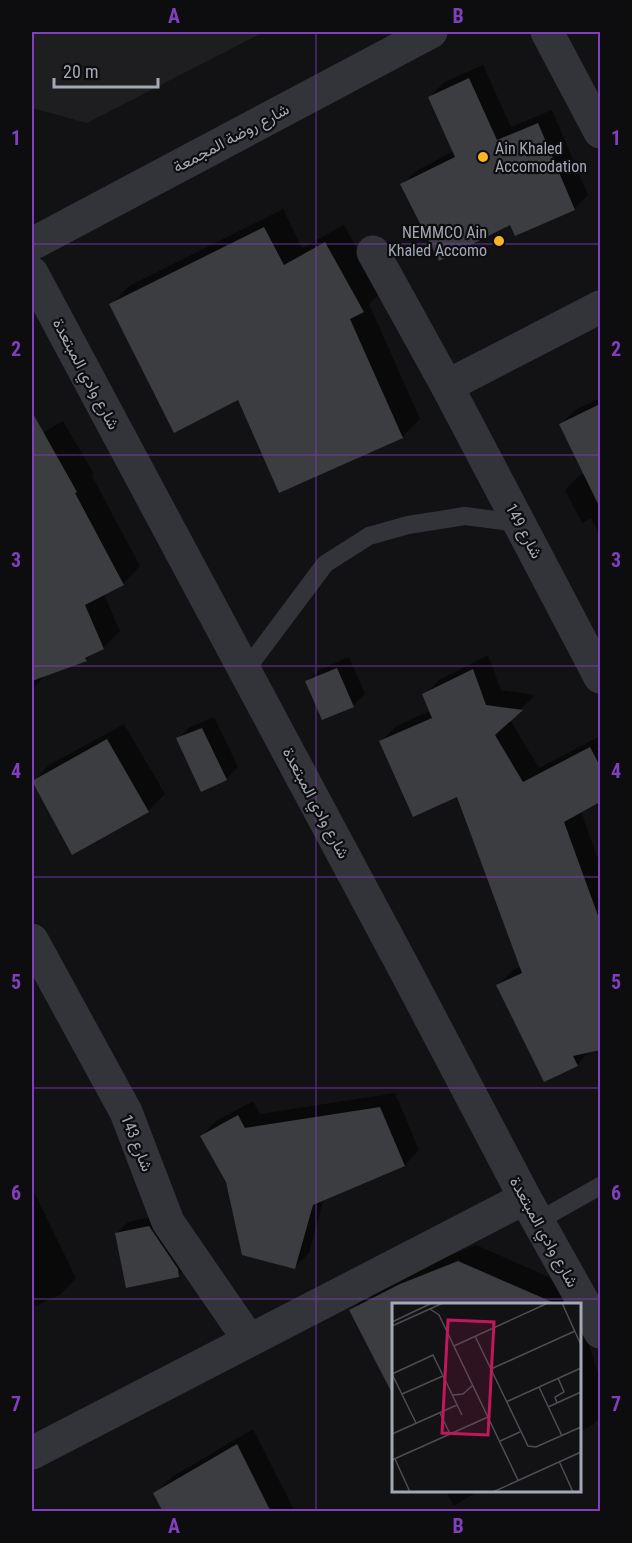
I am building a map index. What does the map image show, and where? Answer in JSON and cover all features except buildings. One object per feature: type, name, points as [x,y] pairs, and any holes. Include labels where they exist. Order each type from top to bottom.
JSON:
[{"type":"street","name":"شارع روضة المجمعة","points":[[32,244],[431,32]]},
{"type":"street","points":[[547,32],[600,132]]},
{"type":"street","name":"شارع 149","points":[[373,252],[447,386],[600,677]]},
{"type":"street","name":"شارع وادي المبتعدة","points":[[32,273],[531,1209],[600,1332]]},
{"type":"street","points":[[447,386],[600,308]]},
{"type":"street","name":"شارع 143","points":[[32,940],[126,1113],[168,1222],[249,1340]]},
{"type":"street","points":[[32,1453],[249,1340],[531,1209]]},
{"type":"lane","points":[[245,671],[325,564],[369,536],[408,525],[465,516],[519,523]]},
{"type":"lane","points":[[531,1209],[600,1186]]},
{"type":"shaded area","points":[[32,32],[264,32],[87,123],[32,108]]},
{"type":"place","name":"Ain Khaled Accomodation","points":[[483,157]]},
{"type":"place","name":"NEMMCO Ain Khaled Accomo","points":[[499,241]]}]
